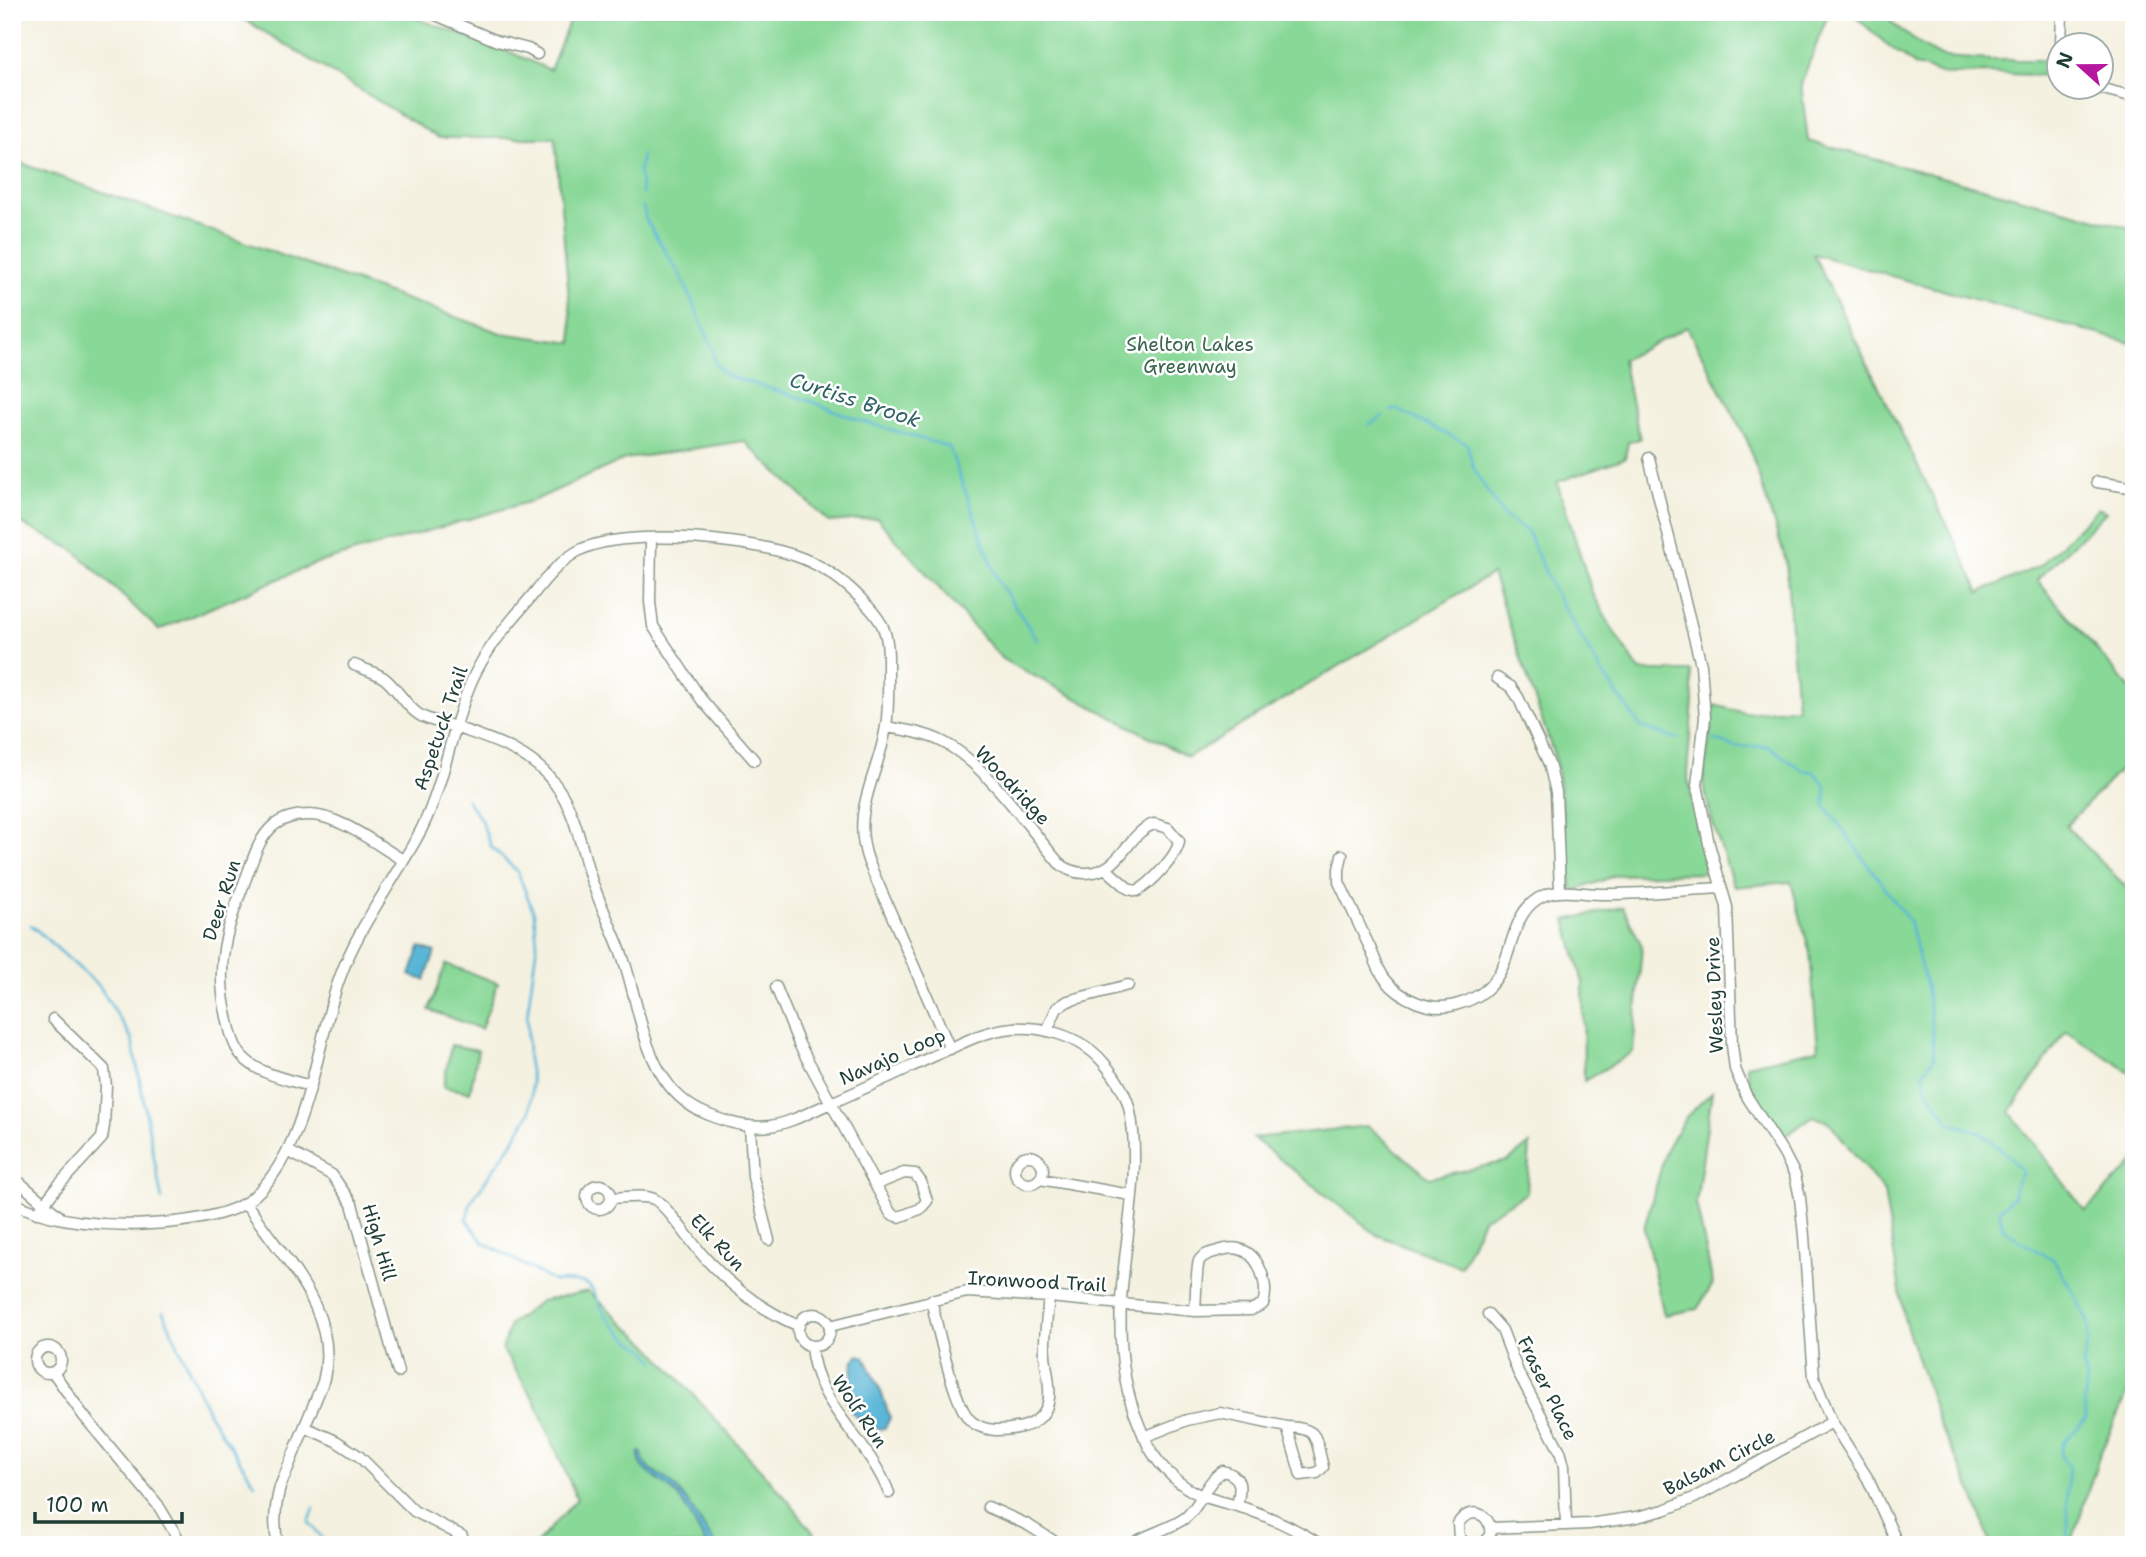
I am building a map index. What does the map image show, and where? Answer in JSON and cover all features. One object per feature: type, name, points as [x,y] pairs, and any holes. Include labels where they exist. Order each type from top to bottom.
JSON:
[{"type":"street","points":[[429,12],[486,37],[528,48],[537,54]]},
{"type":"street","points":[[2061,32],[2062,12]]},
{"type":"street","points":[[2114,92],[2134,97]]},
{"type":"street","name":"Wesley Drive","points":[[1649,458],[1701,665],[1704,718],[1697,785],[1720,888],[1727,907],[1735,1069],[1746,1095],[1795,1175],[1804,1236],[1814,1378],[1832,1423],[1868,1479],[1898,1545]]},
{"type":"street","points":[[2097,482],[2134,490]]},
{"type":"street","points":[[651,540],[650,602],[653,626],[701,699],[754,760]]},
{"type":"street","name":"Aspetuck Trail","points":[[12,1202],[37,1213],[60,1217],[124,1225],[177,1223],[246,1203],[277,1170],[288,1151],[310,1086],[340,976],[358,937],[431,809],[470,684],[482,662],[516,615],[558,567],[581,550],[615,541],[704,540],[744,544],[801,558],[831,572],[875,614],[886,633],[886,727],[864,806],[861,838],[869,863],[950,1049]]},
{"type":"street","name":"Navajo Loop","points":[[354,665],[384,678],[419,715],[513,749],[555,783],[576,821],[588,870],[621,952],[659,1072],[674,1091],[695,1108],[717,1118],[750,1126],[792,1121],[950,1049],[1008,1028],[1047,1031],[1069,1038],[1094,1053],[1111,1071],[1124,1093],[1130,1111],[1133,1140],[1121,1303],[1124,1374],[1129,1401],[1144,1437],[1155,1459],[1200,1497],[1237,1506],[1299,1531],[1321,1545]]},
{"type":"street","points":[[1497,678],[1511,687],[1518,697],[1549,764],[1556,792],[1560,891]]},
{"type":"street","name":"Woodridge","points":[[886,727],[924,734],[951,747],[1000,791],[1064,867],[1078,873],[1106,869]]},
{"type":"street","name":"Deer Run","points":[[310,1086],[275,1076],[255,1066],[242,1056],[230,1030],[221,979],[221,961],[232,914],[253,859],[262,839],[273,827],[286,818],[305,815],[324,817],[339,823],[403,860]]},
{"type":"street","points":[[1164,825],[1173,831],[1179,841],[1175,853],[1146,886],[1137,891],[1129,889],[1106,869],[1149,826],[1164,825]]},
{"type":"street","points":[[1342,855],[1339,882],[1383,976],[1394,989],[1410,999],[1429,1006],[1446,1008],[1481,996],[1503,967],[1522,914],[1543,896],[1560,891],[1606,895],[1720,888]]},
{"type":"street","points":[[1047,1031],[1057,1008],[1068,1001],[1128,985]]},
{"type":"street","points":[[776,987],[799,1044],[891,1214],[899,1217],[920,1209],[927,1201],[921,1181],[915,1174],[904,1173],[877,1184]]},
{"type":"street","points":[[37,1213],[43,1202],[102,1138],[107,1086],[104,1069],[53,1019]]},
{"type":"street","points":[[750,1126],[753,1177],[769,1240]]},
{"type":"street","name":"High Hill","points":[[288,1151],[332,1175],[352,1204],[398,1372]]},
{"type":"street","points":[[12,1176],[60,1217]]},
{"type":"street","points":[[1040,1179],[1130,1195]]},
{"type":"street","name":"Elk Run","points":[[611,1198],[642,1197],[657,1201],[708,1262],[729,1281],[761,1307],[799,1326]]},
{"type":"street","points":[[246,1203],[306,1286],[316,1303],[325,1334],[326,1374],[276,1502],[275,1529],[278,1545]]},
{"type":"street","points":[[1229,1247],[1242,1249],[1251,1255],[1265,1280],[1266,1294],[1263,1304],[1251,1310],[1195,1311],[1199,1262],[1206,1254],[1229,1247]]},
{"type":"street","name":"Ironwood Trail","points":[[830,1326],[967,1292],[1195,1311]]},
{"type":"street","points":[[931,1300],[962,1408],[973,1422],[985,1429],[994,1430],[1029,1425],[1037,1420],[1047,1407],[1049,1395],[1045,1338],[1049,1297]]},
{"type":"street","points":[[817,1314],[825,1318],[830,1326],[828,1339],[821,1345],[811,1346],[801,1339],[799,1326],[807,1315],[817,1314]]},
{"type":"street","name":"Fraser Place","points":[[1488,1314],[1502,1330],[1518,1372],[1560,1451],[1564,1466],[1566,1524]]},
{"type":"street","name":"Wolf Run","points":[[811,1346],[813,1364],[822,1388],[876,1465],[889,1493]]},
{"type":"street","points":[[52,1372],[83,1415],[158,1505],[182,1545]]},
{"type":"street","points":[[1144,1437],[1187,1420],[1220,1413],[1287,1427],[1306,1428],[1314,1434],[1323,1467],[1317,1473],[1301,1475],[1287,1427]]},
{"type":"street","name":"Balsam Circle","points":[[1491,1528],[1600,1522],[1664,1510],[1694,1498],[1832,1423]]},
{"type":"street","points":[[307,1427],[359,1456],[414,1511],[463,1536]]},
{"type":"street","points":[[1130,1545],[1143,1536],[1186,1517],[1212,1478],[1223,1471],[1233,1474],[1240,1481],[1241,1491],[1237,1506]]},
{"type":"street","points":[[988,1507],[1028,1525],[1060,1545]]},
{"type":"street","points":[[1467,1545],[1457,1531],[1461,1518],[1466,1514],[1480,1513],[1490,1521],[1491,1528],[1490,1535],[1482,1545]]},
{"type":"green space","name":"Shelton Lakes Greenway","points":[[232,12],[399,12],[512,53],[550,70],[573,12],[1829,12],[1801,84],[1808,141],[2134,229],[2134,344],[1813,254],[1980,592],[2040,566],[2098,508],[2106,512],[2037,580],[2134,693],[2134,755],[2066,826],[2134,895],[2134,1075],[2066,1031],[2010,1112],[2085,1211],[2134,1162],[2134,1379],[2099,1456],[2071,1545],[1991,1545],[1975,1498],[1941,1428],[1905,1322],[1884,1192],[1830,1123],[1813,1116],[1783,1138],[1760,1104],[1748,1076],[1746,1065],[1818,1049],[1810,953],[1791,882],[1734,887],[1703,784],[1714,705],[1745,713],[1797,708],[1786,561],[1747,440],[1687,327],[1622,360],[1640,439],[1628,442],[1625,458],[1557,482],[1592,592],[1612,629],[1640,671],[1691,671],[1693,701],[1687,773],[1706,873],[1616,875],[1572,892],[1556,761],[1492,574],[1188,757],[1002,659],[877,518],[829,522],[744,441],[625,459],[535,500],[314,564],[159,630],[74,550],[18,522],[12,527],[12,160],[501,333],[573,343],[555,138],[439,138]]},
{"type":"green space","points":[[1850,12],[1882,12],[1922,46],[1943,57],[2044,60],[2044,75],[1982,73],[1945,75],[1916,66]]},
{"type":"green space","points":[[1623,907],[1642,946],[1633,1052],[1584,1081],[1583,983],[1566,920]]},
{"type":"green space","points":[[446,964],[498,983],[481,1029],[429,1010]]},
{"type":"green space","points":[[451,1045],[478,1050],[470,1092],[443,1087]]},
{"type":"green space","points":[[1712,1092],[1696,1203],[1713,1284],[1697,1309],[1664,1315],[1644,1228],[1667,1147],[1686,1117]]},
{"type":"green space","points":[[1368,1126],[1429,1178],[1508,1161],[1530,1144],[1527,1193],[1483,1219],[1461,1267],[1377,1235],[1253,1138]]},
{"type":"green space","points":[[588,1291],[648,1344],[785,1497],[823,1545],[535,1545],[577,1499],[535,1401],[502,1349],[510,1324],[541,1301]]},
{"type":"water","points":[[420,947],[435,952],[425,980],[410,975]]},
{"type":"water","points":[[859,1355],[865,1357],[880,1389],[890,1418],[885,1428],[872,1427],[859,1420],[847,1402],[846,1390],[854,1362]]},
{"type":"water","points":[[639,1452],[648,1467],[671,1483],[684,1497],[716,1545],[707,1545],[679,1498],[642,1465]]},
{"type":"waterway","name":"Curtiss Brook","points":[[642,155],[639,171],[642,194]]},
{"type":"waterway","name":"Curtiss Brook","points":[[643,207],[646,220],[682,278],[712,347],[715,364],[727,376],[949,447],[998,581],[1038,641]]},
{"type":"waterway","points":[[1391,411],[1396,409],[1467,444],[1473,467],[1485,488],[1505,517],[1527,531],[1553,589],[1601,671],[1641,727],[1678,739]]},
{"type":"waterway","points":[[1368,425],[1383,416]]},
{"type":"waterway","points":[[1715,740],[1735,747],[1769,746],[1802,770],[1814,772],[1826,786],[1825,805],[1909,921],[1927,990],[1933,1037],[1934,1058],[1923,1073],[1928,1090],[1950,1123],[1980,1132],[2010,1157],[2022,1172],[2016,1183],[2014,1196],[1999,1210],[2003,1228],[2023,1243],[2053,1259],[2088,1322],[2088,1341],[2083,1364],[2087,1379],[2084,1405],[2086,1419],[2062,1444],[2060,1454],[2069,1468],[2069,1545]]},
{"type":"waterway","points":[[467,800],[481,820],[491,847],[517,871],[534,913],[537,943],[527,1016],[528,1059],[532,1082],[530,1112],[470,1203],[467,1220],[483,1242],[553,1281],[587,1284],[614,1325],[645,1349],[655,1361]]},
{"type":"waterway","points":[[31,925],[100,987],[132,1039],[162,1200]]},
{"type":"waterway","points":[[163,1312],[209,1414],[255,1484]]},
{"type":"waterway","points":[[314,1508],[309,1523],[329,1545]]}]
